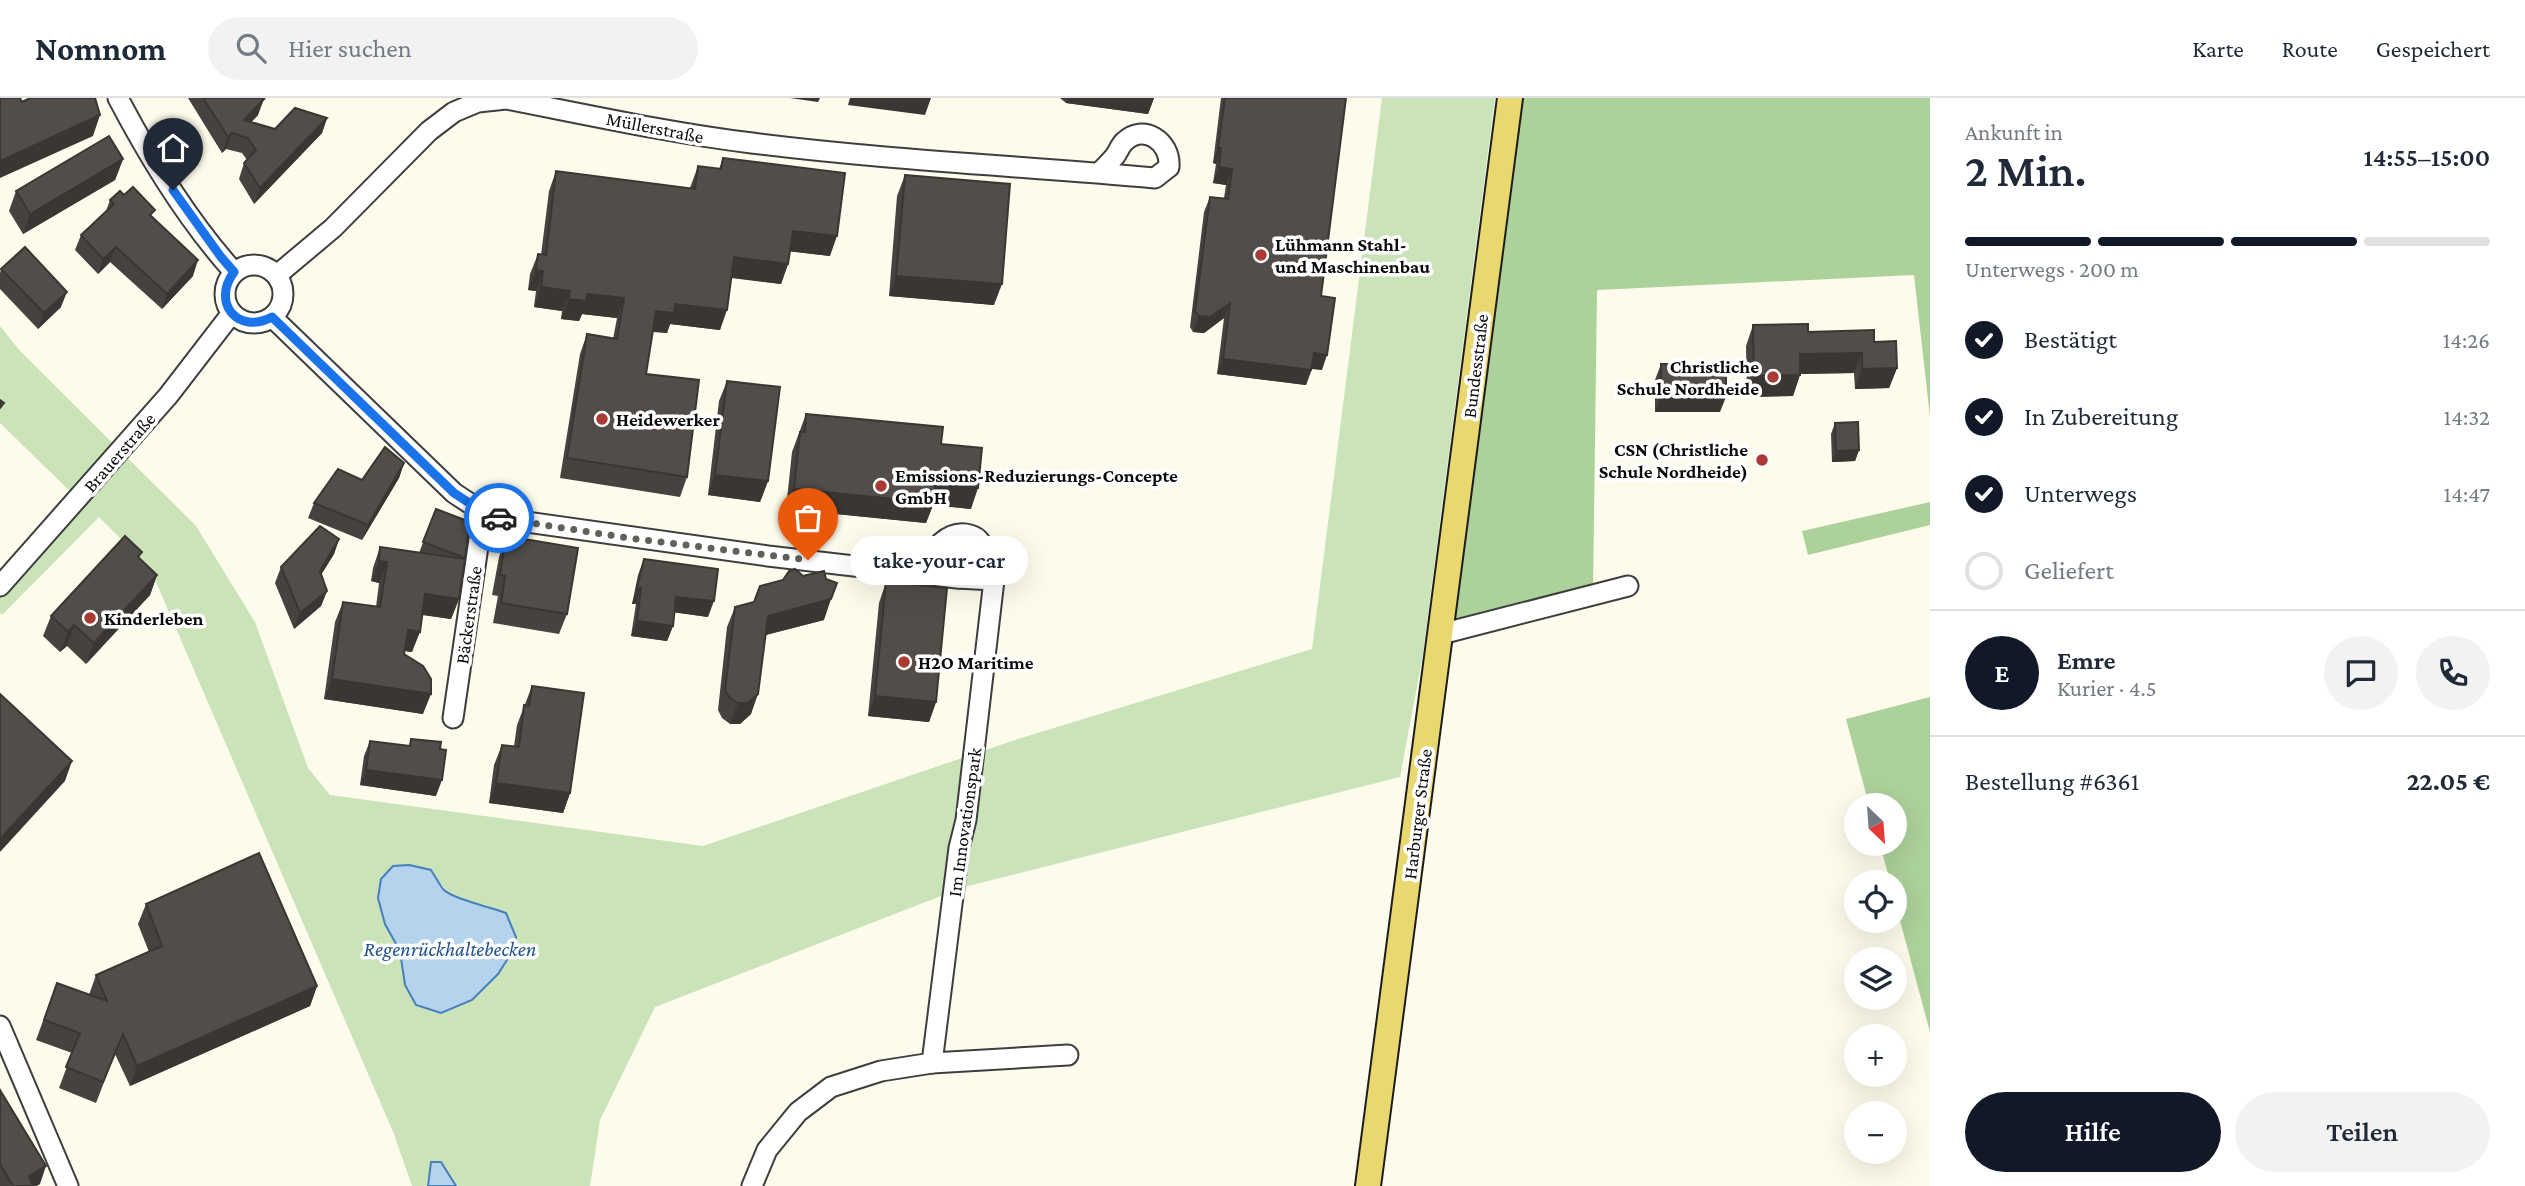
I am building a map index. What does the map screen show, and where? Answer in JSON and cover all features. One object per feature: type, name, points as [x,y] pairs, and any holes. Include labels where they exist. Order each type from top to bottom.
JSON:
[{"type":"main road","name":"Bundesstraße","points":[[1441,634],[1510,98]]},
{"type":"main road","name":"Harburger Straße","points":[[1368,1186],[1441,634]]},
{"type":"street","points":[[118,98],[158,168],[234,272]]},
{"type":"street","name":"Müllerstraße","points":[[277,275],[332,228],[429,131],[454,112],[478,102],[506,99],[754,143],[1035,170],[1098,173]]},
{"type":"street","points":[[256,264],[277,275],[282,285],[283,297],[272,317],[252,323],[241,320],[232,313],[226,304],[224,292],[227,281],[234,272],[244,266],[256,264]]},
{"type":"street","name":"Brauerstraße","points":[[0,586],[168,396],[232,313]]},
{"type":"street","points":[[272,317],[454,493],[483,512],[498,518],[628,538],[957,578],[976,571],[985,557],[984,549],[975,536],[966,534],[944,540],[929,555],[917,573]]},
{"type":"street","name":"Bäckerstraße","points":[[453,718],[483,512]]},
{"type":"street","name":"Im Innovationspark","points":[[932,1063],[959,848],[966,820],[994,580],[957,578]]},
{"type":"street","points":[[1441,634],[1628,586]]},
{"type":"street","points":[[0,1026],[68,1186]]},
{"type":"street","points":[[752,1186],[767,1150],[798,1112],[831,1087],[881,1071],[932,1063],[1068,1055]]},
{"type":"green space","points":[[1382,98],[1495,98],[1422,660],[1400,777],[964,887],[655,1007],[600,1120],[590,1186],[456,1186],[441,1162],[427,1180],[428,1186],[412,1186],[394,1134],[150,568],[99,517],[2,615],[0,613],[0,586],[78,499],[0,423],[0,326],[20,351],[196,526],[255,622],[308,768],[330,795],[703,846],[1018,739],[1312,649]],"holes":[[[431,870],[448,892],[467,901],[486,905],[514,949],[498,973],[472,1000],[441,1013],[416,1004],[405,985],[400,951]]]},
{"type":"green space","points":[[1510,98],[1930,98],[1930,417],[1914,275],[1597,290],[1593,594],[1441,634]]},
{"type":"green space","points":[[1930,502],[1930,525],[1808,555],[1802,531]]},
{"type":"green space","points":[[964,542],[972,550],[972,562],[959,568],[944,564],[942,556],[955,544]]},
{"type":"green space","points":[[1930,697],[1930,1032],[1903,933],[1907,933],[1907,870],[1887,870],[1883,856],[1908,856],[1908,793],[1866,793],[1846,719]]},
{"type":"water","name":"Regenrückhaltebecken","points":[[409,865],[431,870],[448,893],[506,913],[516,937],[514,949],[498,974],[472,1000],[441,1013],[416,1005],[405,985],[400,951],[385,924],[378,898],[381,879],[393,866]]},
{"type":"water","points":[[431,1162],[441,1162],[456,1186],[428,1186]]},
{"type":"building","points":[[0,98],[20,98],[22,102],[30,98],[95,98],[100,115],[0,161]]},
{"type":"building","points":[[203,98],[264,99],[244,120],[275,129],[295,108],[327,118],[260,188],[244,163],[256,150],[248,138],[232,133],[228,137]]},
{"type":"building","name":"Lühmann Stahl- und Maschinenbau","points":[[1225,98],[1346,98],[1321,296],[1335,298],[1327,355],[1314,353],[1311,370],[1223,359],[1230,303],[1210,317],[1199,316],[1195,311],[1210,197],[1228,199],[1232,169],[1219,167],[1221,148],[1218,148]]},
{"type":"building","points":[[109,136],[123,159],[30,214],[16,191]]},
{"type":"building","points":[[723,158],[845,173],[837,236],[793,231],[788,264],[734,257],[727,310],[675,304],[674,313],[656,311],[646,374],[699,380],[687,477],[567,458],[587,334],[617,339],[624,298],[587,294],[586,301],[568,299],[570,291],[541,287],[543,271],[536,270],[538,254],[546,255],[556,171],[695,189],[698,166],[721,169]]},
{"type":"building","points":[[905,175],[1010,184],[1002,284],[896,276]]},
{"type":"building","points":[[133,187],[155,210],[150,215],[198,260],[167,294],[116,247],[103,259],[81,235],[114,204],[110,200],[120,191],[124,195]]},
{"type":"building","points":[[25,247],[67,292],[44,313],[1,269]]},
{"type":"building","points":[[1808,324],[1808,332],[1874,330],[1874,342],[1896,341],[1897,368],[1862,369],[1862,353],[1800,354],[1800,375],[1754,376],[1753,325]]},
{"type":"building","points":[[1661,364],[1726,364],[1726,397],[1661,397]]},
{"type":"building","points":[[727,381],[780,387],[768,481],[715,475]]},
{"type":"building","name":"Emissions-Reduzierungs-Concepte GmbH","points":[[806,414],[943,427],[941,444],[982,448],[978,488],[935,484],[934,503],[794,489],[800,432],[805,432]]},
{"type":"building","points":[[1858,422],[1859,450],[1836,451],[1835,423]]},
{"type":"building","points":[[385,447],[404,463],[368,525],[314,503],[338,469],[362,480]]},
{"type":"building","points":[[436,509],[470,522],[465,558],[423,542]]},
{"type":"building","points":[[320,526],[339,539],[320,571],[327,591],[300,613],[281,567]]},
{"type":"building","points":[[125,536],[142,552],[138,557],[157,575],[94,643],[74,625],[68,632],[51,616]]},
{"type":"building","points":[[506,536],[578,548],[567,614],[501,603],[505,576],[500,575]]},
{"type":"building","points":[[380,547],[465,559],[459,599],[425,594],[420,632],[408,630],[404,654],[423,666],[431,679],[431,694],[332,679],[343,602],[380,607],[387,562],[379,561]]},
{"type":"building","points":[[644,559],[718,569],[714,601],[676,597],[673,626],[637,621],[641,588],[637,588]]},
{"type":"building","points":[[795,569],[803,576],[824,571],[826,579],[837,583],[831,599],[768,616],[758,694],[748,703],[738,703],[730,698],[725,690],[735,607],[754,602],[760,586],[783,580],[789,571]]},
{"type":"building","name":"H2O Maritime","points":[[886,582],[947,588],[936,702],[875,696]]},
{"type":"building","points":[[532,686],[584,693],[570,793],[496,783],[502,745],[519,747],[524,705],[529,706]]},
{"type":"building","points":[[0,694],[72,761],[0,839]]},
{"type":"building","points":[[411,739],[441,742],[440,749],[446,750],[442,780],[366,770],[370,741],[410,746]]},
{"type":"building","points":[[259,853],[317,986],[137,1066],[123,1034],[103,1082],[66,1067],[80,1033],[44,1020],[57,983],[107,1001],[96,975],[162,946],[146,904]]},
{"type":"building","points":[[0,1090],[46,1166],[29,1176],[33,1186],[13,1186],[0,1164]]},
{"type":"way so far","points":[[499,518],[628,538],[808,560]]},
{"type":"place","name":"Lühmann Stahl- und Maschinenbau","points":[[1261,255]]},
{"type":"place","name":"Christliche Schule Nordheide","points":[[1773,377]]},
{"type":"place","name":"Heidewerker","points":[[602,419]]},
{"type":"place","name":"CSN (Christliche Schule Nordheide)","points":[[1762,460]]},
{"type":"place","name":"Emissions-Reduzierungs-Concepte GmbH","points":[[881,486]]},
{"type":"place","name":"take-your-car","points":[[808,560]]},
{"type":"place","name":"Kinderleben","points":[[90,618]]},
{"type":"place","name":"H2O Maritime","points":[[904,662]]},
{"type":"route","points":[[173,190],[234,272],[227,281],[224,292],[226,304],[232,313],[241,320],[252,323],[272,317],[454,493],[483,512],[499,518]]}]
